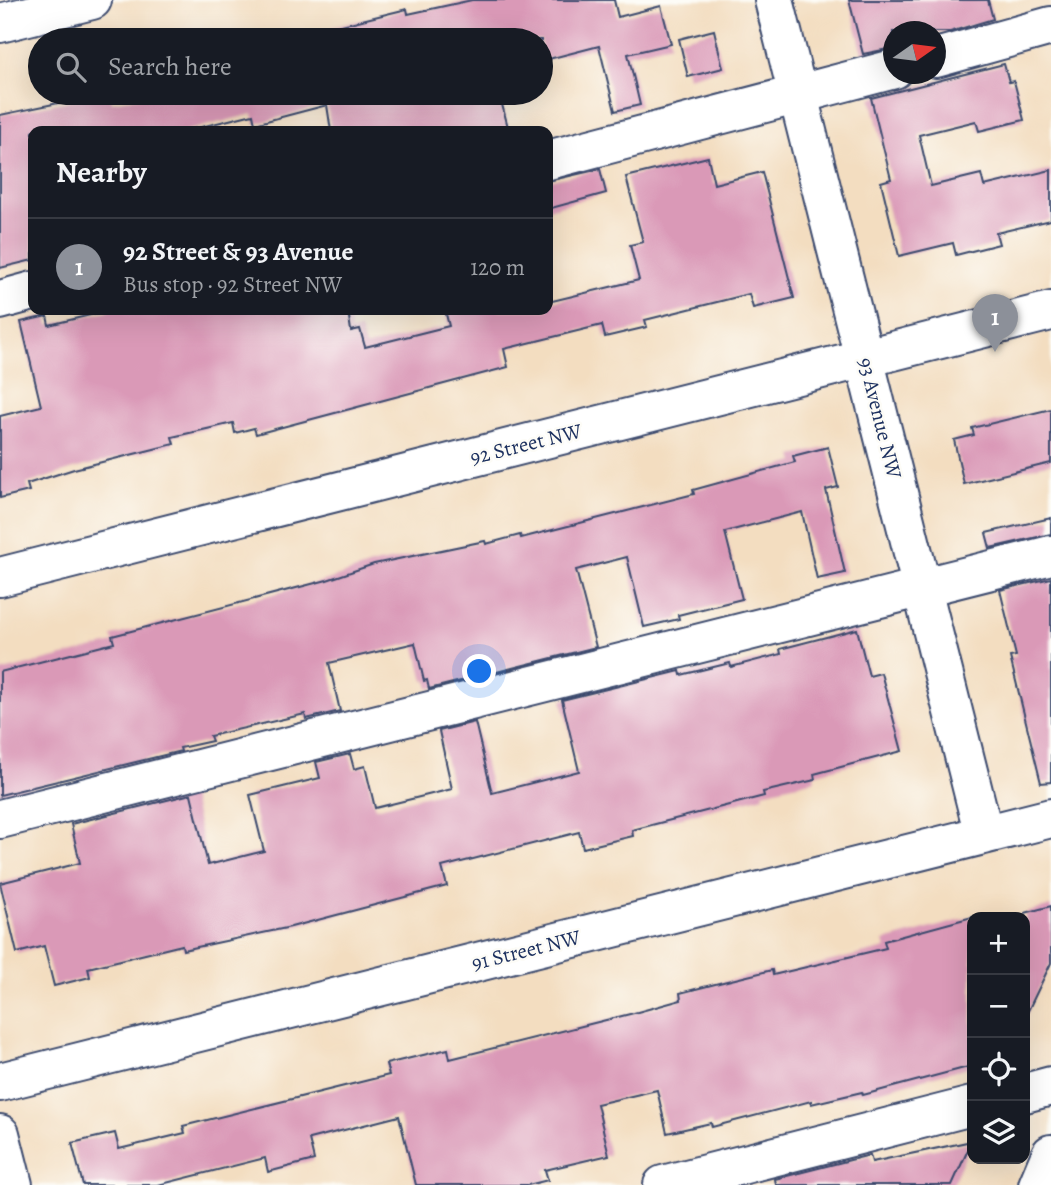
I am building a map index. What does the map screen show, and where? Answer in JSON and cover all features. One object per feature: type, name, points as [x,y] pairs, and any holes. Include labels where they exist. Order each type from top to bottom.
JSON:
[{"type":"street","points":[[0,23],[92,0]]},
{"type":"street","name":"93 Avenue NW","points":[[774,0],[984,835]]},
{"type":"street","points":[[946,55],[1051,26]]},
{"type":"street","points":[[553,159],[883,72]]},
{"type":"street","points":[[0,300],[28,292]]},
{"type":"street","name":"92 Street NW","points":[[0,577],[1051,312]]},
{"type":"street","points":[[0,819],[1051,555]]},
{"type":"street","name":"91 Street NW","points":[[0,1082],[1051,818]]},
{"type":"street","points":[[1030,1092],[1051,1086]]},
{"type":"street","points":[[663,1185],[967,1108]]},
{"type":"street","points":[[0,1134],[13,1185]]},
{"type":"street","points":[[1038,1185],[1051,1154]]},
{"type":"building","points":[[472,0],[614,0],[618,17],[661,6],[671,44],[628,54],[640,105],[615,111],[599,46],[553,58],[553,28],[329,28],[407,9],[408,14]]},
{"type":"building","points":[[849,0],[988,0],[993,19],[950,32],[946,32],[946,21],[883,21],[883,50],[863,54]]},
{"type":"building","points":[[714,30],[723,68],[688,77],[679,39]]},
{"type":"building","points":[[1004,64],[1009,82],[1014,81],[1024,120],[979,131],[976,121],[919,135],[931,186],[981,174],[984,186],[1051,170],[1051,220],[996,233],[999,244],[956,255],[953,243],[899,256],[881,182],[891,179],[871,98],[926,84],[946,84],[946,79]]},
{"type":"building","points":[[49,105],[327,105],[255,124],[253,114],[205,126],[28,126],[28,261],[0,268],[0,115]]},
{"type":"building","points":[[327,105],[502,105],[508,126],[330,126]]},
{"type":"building","points":[[708,157],[714,184],[762,172],[794,298],[753,308],[749,294],[645,320],[647,327],[605,337],[602,325],[504,349],[508,367],[256,434],[254,428],[235,433],[233,423],[172,437],[174,444],[74,469],[27,484],[29,491],[0,498],[0,416],[41,406],[21,322],[47,316],[49,325],[90,315],[349,315],[351,331],[360,329],[365,347],[449,326],[446,315],[553,315],[553,301],[639,280],[630,245],[643,242],[626,177]]},
{"type":"building","points":[[600,169],[606,193],[553,208],[553,180]]},
{"type":"building","points":[[1051,409],[1051,463],[964,484],[954,440],[974,435],[972,428]]},
{"type":"building","points":[[828,447],[838,487],[826,490],[845,573],[817,579],[802,512],[725,532],[742,599],[678,615],[679,619],[644,627],[627,557],[576,570],[596,647],[429,689],[427,680],[424,681],[415,643],[329,663],[340,711],[306,719],[305,714],[210,736],[212,741],[180,748],[181,751],[0,795],[0,672],[114,643],[112,636],[327,580],[374,564],[485,541],[486,544],[520,535],[521,538],[694,494],[693,490],[795,462],[793,456]]},
{"type":"building","points":[[1051,518],[1051,534],[990,548],[986,533]]},
{"type":"building","points":[[1051,578],[1051,782],[1041,783],[1010,657],[1016,656],[1000,590]]},
{"type":"building","points":[[857,629],[869,676],[881,673],[902,751],[814,774],[815,780],[763,792],[764,796],[632,830],[633,836],[583,848],[579,832],[442,867],[447,886],[291,927],[183,950],[182,945],[88,968],[90,977],[54,986],[44,946],[17,953],[0,883],[80,863],[71,824],[191,794],[208,865],[264,851],[250,795],[320,778],[316,762],[350,754],[354,769],[365,766],[375,808],[452,789],[439,731],[475,722],[492,793],[579,771],[562,700],[680,671],[681,675],[730,663],[731,667],[781,654],[780,649]]},
{"type":"building","points":[[1051,906],[1051,963],[1030,1007],[1030,912]]},
{"type":"building","points":[[967,918],[967,1067],[863,1095],[862,1092],[811,1104],[811,1101],[712,1127],[711,1123],[667,1133],[657,1090],[597,1104],[609,1155],[545,1170],[548,1180],[528,1185],[416,1185],[399,1116],[309,1139],[314,1160],[268,1172],[265,1158],[158,1185],[83,1185],[72,1143],[115,1133],[119,1149],[185,1133],[183,1126],[389,1075],[386,1064],[448,1049],[450,1059],[681,1000],[680,993],[772,970],[773,975],[886,948],[884,941]]},
{"type":"building","points":[[967,1142],[967,1152],[952,1185],[776,1185],[775,1179],[870,1155],[872,1162]]},
{"type":"place","name":"92 Street & 93 Avenue","points":[[995,352]]}]
